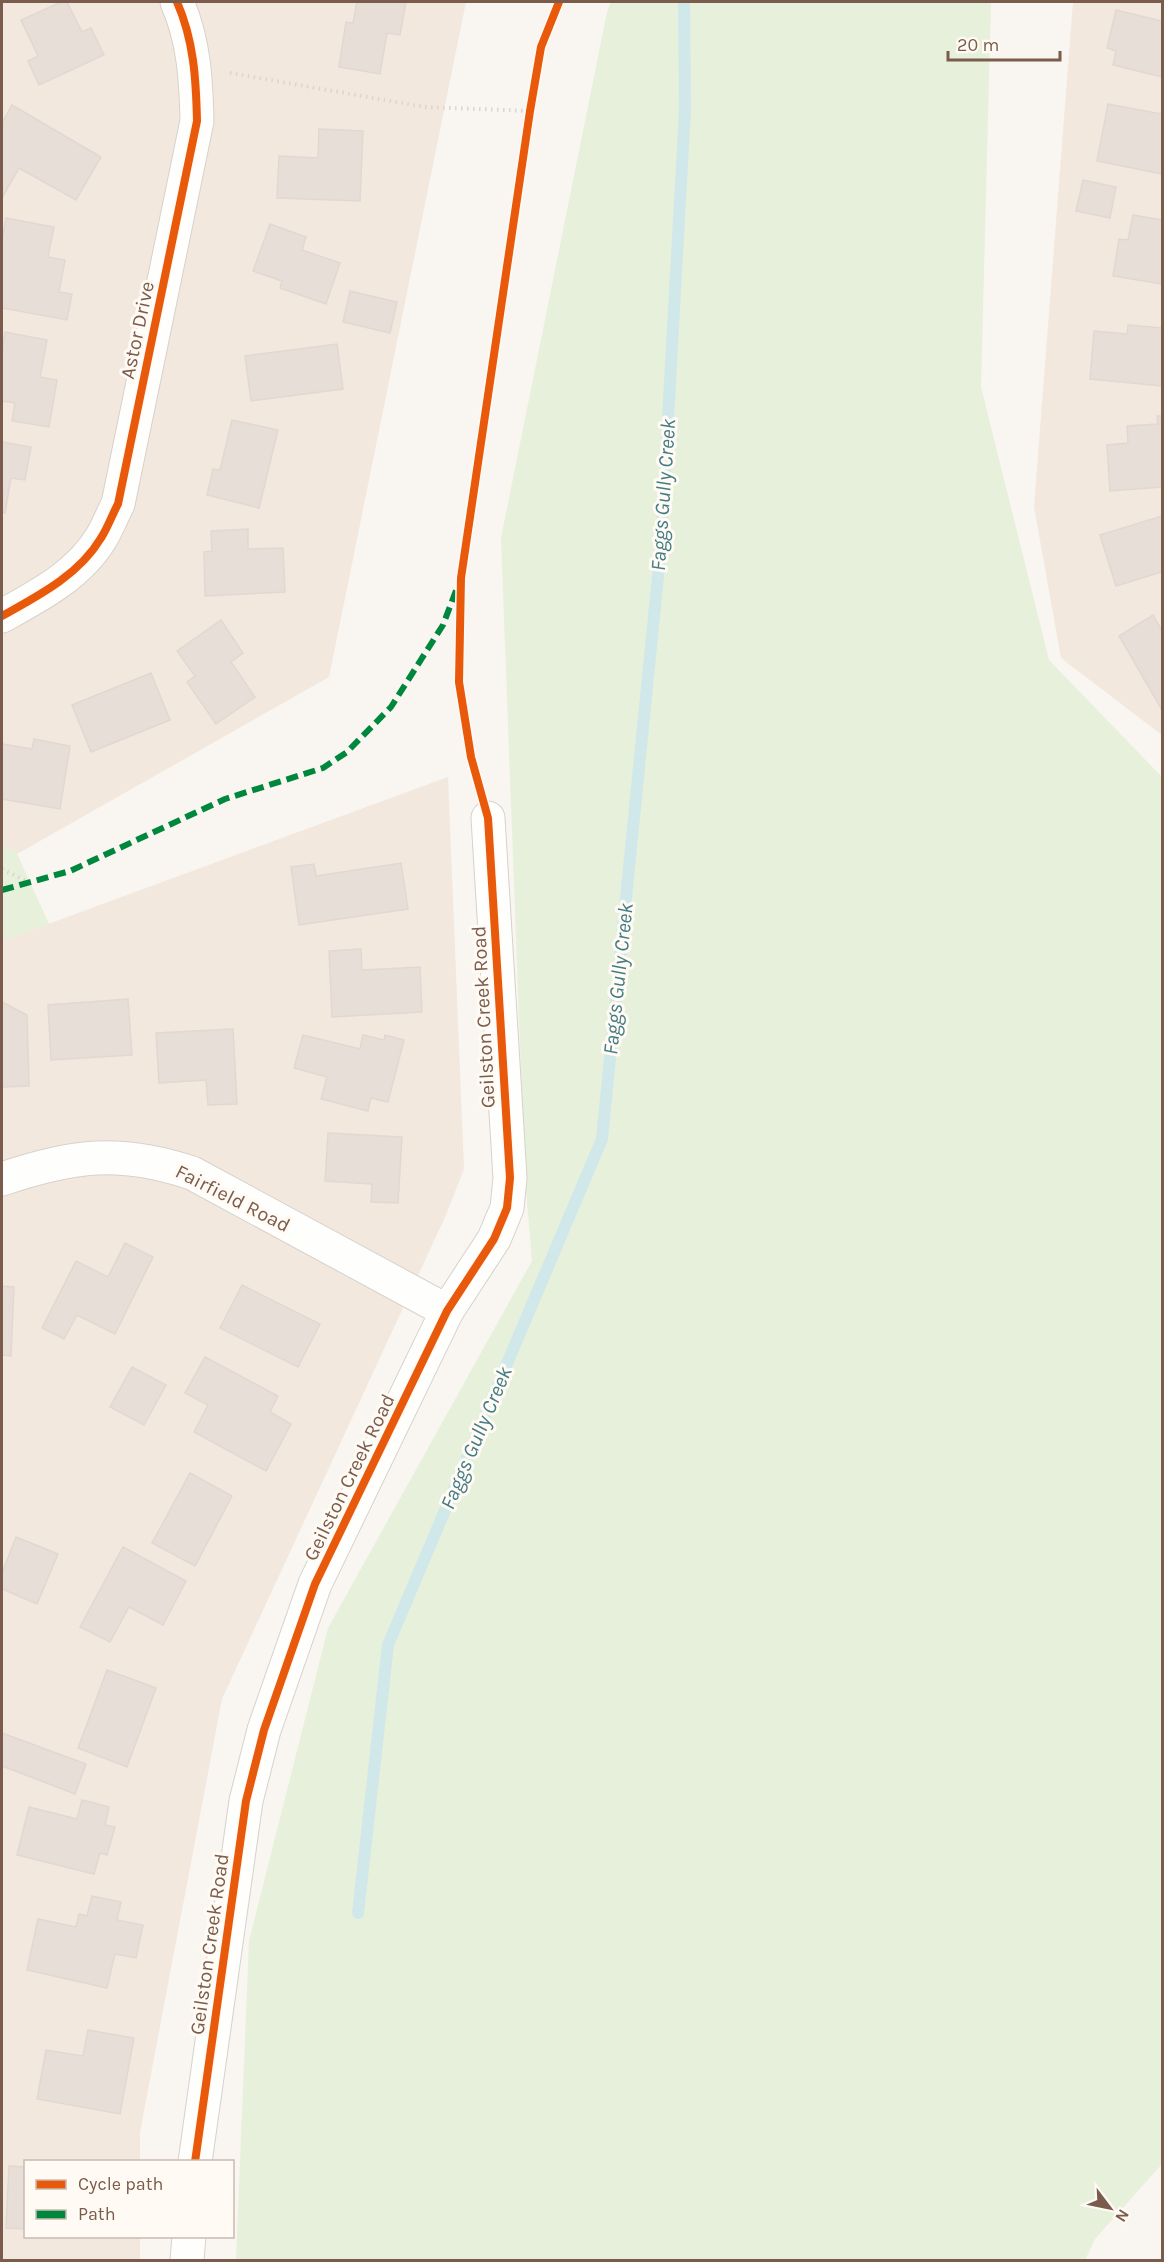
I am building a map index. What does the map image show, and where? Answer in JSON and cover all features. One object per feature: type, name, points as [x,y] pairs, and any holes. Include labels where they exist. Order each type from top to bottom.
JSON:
[{"type":"street","name":"Astor Drive","points":[[2,616],[48,591],[76,567],[100,539],[118,504],[196,121],[196,66],[184,17],[177,2]]},
{"type":"street","name":"Geilston Creek Road","points":[[195,2160],[246,1801],[264,1730],[315,1584],[447,1311],[494,1239],[507,1208],[510,1178],[488,818]]},
{"type":"street","name":"Fairfield Road","points":[[2,1179],[68,1159],[131,1158],[159,1162],[192,1173],[447,1311]]},
{"type":"street","points":[[187,2260],[189,2238]]},
{"type":"path","points":[[196,66],[425,107],[530,111]]},
{"type":"path","points":[[2,869],[26,881]]},
{"type":"shaded area","points":[[2,2],[466,2],[329,677],[17,854],[2,843]]},
{"type":"shaded area","points":[[1073,2],[1162,2],[1162,735],[1061,658],[1034,507]]},
{"type":"shaded area","points":[[448,777],[464,1169],[446,1215],[222,1699],[140,2132],[140,2160],[24,2160],[24,2238],[140,2238],[140,2260],[2,2260],[2,941]]},
{"type":"green space","points":[[611,2],[991,2],[981,387],[1049,660],[1162,777],[1162,2164],[1095,2239],[1085,2260],[236,2260],[249,1941],[328,1628],[532,1261],[525,1178],[501,538],[607,12]]},
{"type":"green space","points":[[2,843],[17,854],[49,924],[2,941]]},
{"type":"building","points":[[61,2],[67,2],[82,32],[91,28],[104,55],[39,85],[28,61],[38,56],[21,20]]},
{"type":"building","points":[[357,2],[406,2],[400,35],[387,33],[380,74],[339,67],[346,22],[353,23]]},
{"type":"building","points":[[1116,10],[1162,21],[1162,77],[1113,65],[1116,51],[1107,48]]},
{"type":"building","points":[[1108,104],[1162,114],[1162,174],[1097,161]]},
{"type":"building","points":[[12,105],[101,157],[76,200],[19,168],[2,198],[2,123]]},
{"type":"building","points":[[319,129],[363,131],[360,201],[277,198],[279,156],[318,158]]},
{"type":"building","points":[[1083,180],[1116,187],[1110,218],[1076,211]]},
{"type":"building","points":[[1133,215],[1162,220],[1162,284],[1113,276],[1119,239],[1128,240]]},
{"type":"building","points":[[6,218],[54,227],[48,257],[65,260],[59,292],[72,294],[67,320],[2,308],[2,240]]},
{"type":"building","points":[[270,224],[306,237],[302,250],[340,263],[326,304],[280,288],[282,281],[253,271]]},
{"type":"building","points":[[350,291],[397,302],[390,333],[343,322]]},
{"type":"building","points":[[1128,325],[1162,328],[1162,386],[1090,379],[1094,331],[1127,334]]},
{"type":"building","points":[[5,332],[47,340],[40,377],[57,380],[49,427],[12,421],[15,403],[2,401],[2,353]]},
{"type":"building","points":[[337,344],[343,389],[251,401],[245,356]]},
{"type":"building","points":[[1157,416],[1162,416],[1162,487],[1110,491],[1107,445],[1128,443],[1127,426],[1158,424]]},
{"type":"building","points":[[232,420],[278,430],[259,508],[207,495],[213,469],[220,470]]},
{"type":"building","points":[[2,442],[31,447],[25,480],[11,478],[5,513],[2,512]]},
{"type":"building","points":[[1162,516],[1162,572],[1116,586],[1100,535]]},
{"type":"building","points":[[248,529],[248,549],[283,548],[285,592],[205,596],[204,552],[212,551],[211,531]]},
{"type":"building","points":[[1153,615],[1162,631],[1162,710],[1119,636]]},
{"type":"building","points":[[221,620],[243,653],[231,662],[255,697],[216,724],[187,682],[195,676],[177,651]]},
{"type":"building","points":[[151,673],[170,720],[91,752],[72,705]]},
{"type":"building","points":[[34,739],[70,746],[60,809],[2,799],[2,744],[32,749]]},
{"type":"building","points":[[401,863],[408,909],[299,925],[291,867],[314,864],[316,876]]},
{"type":"building","points":[[361,949],[362,970],[420,967],[422,1012],[332,1017],[329,951]]},
{"type":"building","points":[[128,999],[132,1055],[51,1060],[48,1005]]},
{"type":"building","points":[[2,1002],[27,1015],[29,1086],[2,1087]]},
{"type":"building","points":[[233,1029],[237,1104],[208,1105],[206,1080],[159,1083],[156,1033]]},
{"type":"building","points":[[303,1035],[360,1049],[363,1035],[384,1040],[385,1035],[404,1040],[388,1102],[371,1098],[368,1111],[321,1099],[327,1077],[294,1068]]},
{"type":"building","points":[[328,1133],[402,1137],[398,1203],[371,1202],[372,1184],[325,1181]]},
{"type":"building","points":[[125,1243],[153,1257],[115,1334],[77,1315],[64,1339],[42,1328],[76,1261],[108,1277]]},
{"type":"building","points":[[242,1285],[320,1324],[298,1367],[220,1328]]},
{"type":"building","points":[[2,1286],[14,1287],[11,1356],[2,1355]]},
{"type":"building","points":[[205,1357],[278,1396],[270,1412],[291,1424],[266,1471],[194,1432],[208,1405],[185,1393]]},
{"type":"building","points":[[132,1367],[166,1385],[144,1425],[110,1407]]},
{"type":"building","points":[[190,1473],[232,1496],[195,1566],[152,1543]]},
{"type":"building","points":[[16,1537],[58,1554],[37,1604],[2,1589],[2,1573]]},
{"type":"building","points":[[123,1547],[186,1581],[163,1625],[129,1607],[110,1642],[80,1627]]},
{"type":"building","points":[[107,1670],[156,1688],[127,1767],[78,1748]]},
{"type":"building","points":[[2,1733],[86,1764],[75,1794],[2,1766]]},
{"type":"building","points":[[82,1800],[109,1807],[105,1825],[115,1827],[107,1855],[100,1853],[94,1874],[17,1855],[29,1807],[77,1819]]},
{"type":"building","points":[[92,1896],[121,1902],[117,1920],[143,1925],[136,1958],[115,1954],[107,1988],[27,1970],[38,1919],[76,1927],[79,1914],[87,1916]]},
{"type":"building","points":[[88,2030],[134,2038],[120,2114],[37,2099],[46,2050],[83,2056]]},
{"type":"building","points":[[9,2166],[24,2167],[24,2229],[6,2228]]},
{"type":"waterway","name":"Faggs Gully Creek","points":[[358,1913],[388,1645],[602,1139],[661,546],[685,110],[684,2]]},
{"type":"marked path","points":[[2,890],[70,871],[225,799],[323,768],[347,752],[391,707],[443,625],[457,588]]},
{"type":"cycle path","points":[[2,616],[30,601],[70,574],[101,538],[118,504],[197,121],[191,46],[177,2]]},
{"type":"cycle path","points":[[195,2160],[246,1801],[264,1730],[315,1584],[447,1311],[494,1239],[507,1208],[510,1178],[488,818],[471,757],[459,682],[461,578],[530,111],[541,47],[559,2]]}]
